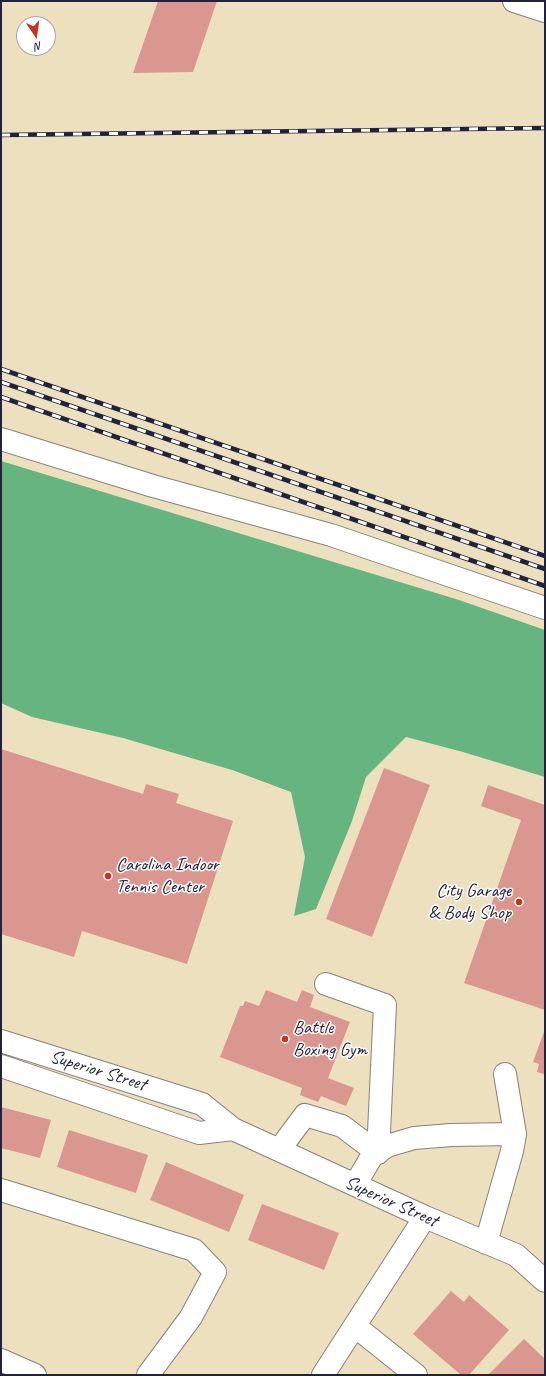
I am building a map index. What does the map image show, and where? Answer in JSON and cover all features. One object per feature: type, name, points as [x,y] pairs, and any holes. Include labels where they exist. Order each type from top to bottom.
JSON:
[{"type":"street","points":[[514,1],[545,11]]},
{"type":"street","points":[[1,439],[153,486],[330,535],[545,608]]},
{"type":"street","points":[[326,984],[385,1005],[378,1153]]},
{"type":"street","name":"Superior Street","points":[[1,1041],[202,1104],[233,1129],[425,1217],[516,1255],[545,1281]]},
{"type":"street","name":"Superior Street","points":[[1,1066],[199,1133],[233,1129]]},
{"type":"street","points":[[486,1242],[512,1151],[515,1134],[505,1074]]},
{"type":"street","points":[[279,1150],[305,1115],[342,1126],[378,1153]]},
{"type":"street","points":[[355,1185],[372,1156],[387,1146],[414,1138],[451,1134],[515,1134]]},
{"type":"street","points":[[1,1190],[194,1250],[214,1272],[191,1317],[148,1375]]},
{"type":"street","points":[[323,1375],[425,1217]]},
{"type":"street","points":[[355,1326],[416,1375]]},
{"type":"street","points":[[1,1360],[35,1375]]},
{"type":"green space","points":[[1,461],[459,600],[545,630],[545,777],[463,752],[406,737],[366,777],[352,821],[316,909],[294,916],[305,857],[291,792],[232,770],[123,738],[32,717],[1,703]]},
{"type":"building","points":[[158,1],[217,1],[193,72],[133,73]]},
{"type":"building","name":"Carolina Indoor Tennis Center","points":[[1,749],[143,794],[146,784],[179,794],[176,803],[233,821],[187,964],[82,931],[74,957],[1,934]]},
{"type":"building","points":[[384,768],[430,785],[372,937],[326,919]]},
{"type":"building","name":"City Garage & Body Shop","points":[[488,785],[545,805],[545,1010],[464,983],[521,820],[481,806]]},
{"type":"building","name":"Battle Boxing Gym","points":[[266,990],[297,1002],[302,990],[314,995],[310,1007],[350,1022],[328,1078],[354,1088],[346,1106],[321,1096],[318,1102],[300,1095],[302,1088],[220,1057],[240,1006],[243,1006],[245,1001],[259,1006]]},
{"type":"building","points":[[545,1029],[544,1074],[537,1072],[539,1064],[533,1062]]},
{"type":"building","points":[[1,1107],[51,1120],[40,1158],[1,1148]]},
{"type":"building","points":[[69,1130],[148,1155],[136,1193],[57,1167]]},
{"type":"building","points":[[166,1162],[244,1195],[229,1232],[150,1200]]},
{"type":"building","points":[[262,1204],[339,1233],[324,1270],[248,1240]]},
{"type":"building","points":[[451,1291],[464,1302],[469,1295],[509,1330],[469,1375],[461,1375],[413,1334]]},
{"type":"building","points":[[524,1339],[545,1359],[545,1375],[488,1375]]},
{"type":"railway","points":[[1,135],[545,128]]},
{"type":"railway","points":[[1,369],[545,556]]},
{"type":"railway","points":[[1,382],[545,569]]},
{"type":"railway","points":[[1,397],[545,586]]},
{"type":"place","name":"Carolina Indoor Tennis Center","points":[[108,876]]},
{"type":"place","name":"City Garage & Body Shop","points":[[519,902]]},
{"type":"place","name":"Battle Boxing Gym","points":[[285,1039]]}]
